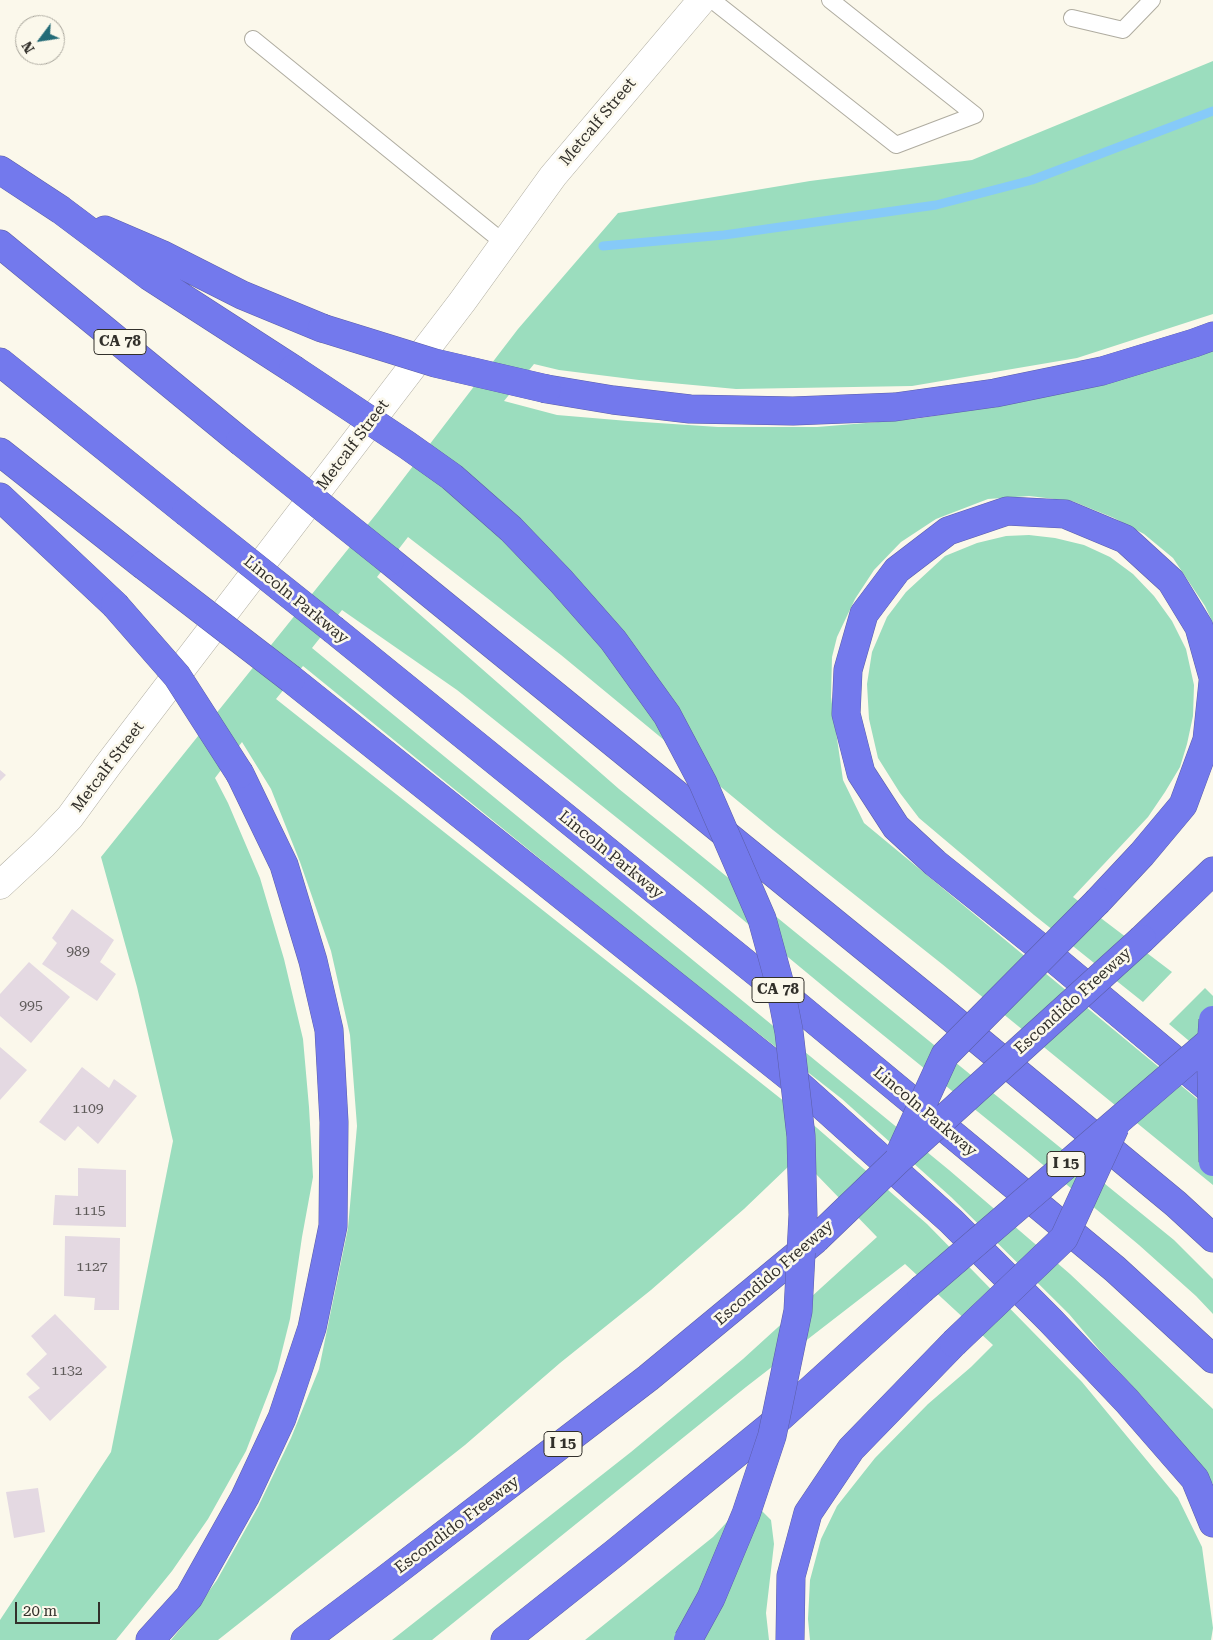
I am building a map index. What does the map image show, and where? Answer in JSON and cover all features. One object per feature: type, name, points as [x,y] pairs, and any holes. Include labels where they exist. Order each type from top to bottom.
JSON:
[{"type":"highway","points":[[0,170],[61,210],[149,276],[407,445],[452,478],[511,529],[561,581],[613,640],[667,715],[703,782],[762,919],[779,981],[789,1032],[801,1136],[803,1215],[798,1311],[772,1436],[746,1514],[711,1598],[688,1640]]},
{"type":"highway","points":[[61,210],[161,254],[242,295],[322,328],[435,363],[547,389],[613,400],[690,409],[793,411],[895,407],[995,393],[1102,371],[1213,336]]},
{"type":"highway","name":"CA 78","points":[[0,244],[951,1017],[1176,1204],[1213,1238]]},
{"type":"highway","name":"Lincoln Parkway","points":[[0,362],[791,1000],[1115,1269],[1213,1359]]},
{"type":"highway","points":[[0,452],[291,679],[797,1083],[951,1220],[1057,1326],[1127,1401],[1195,1479],[1213,1523]]},
{"type":"highway","points":[[0,497],[115,605],[177,676],[240,774],[284,865],[313,961],[329,1030],[334,1122],[333,1226],[312,1328],[282,1418],[245,1497],[189,1597],[150,1640]]},
{"type":"highway","points":[[1213,677],[1199,627],[1172,581],[1125,539],[1065,514],[1008,511],[948,531],[897,570],[864,614],[848,670],[846,714],[861,773],[896,827],[934,863],[1041,948],[1213,1092]]},
{"type":"highway","points":[[896,1162],[945,1055],[1098,901],[1142,854],[1183,805],[1207,740],[1213,682]]},
{"type":"highway","name":"Escondido Freeway","points":[[305,1640],[394,1574],[648,1378],[816,1239],[896,1162],[1142,939],[1213,871]]},
{"type":"highway","points":[[1213,1020],[1211,1051],[1213,1162]]},
{"type":"highway","name":"I 15","points":[[505,1640],[775,1422],[921,1290],[1213,1039]]},
{"type":"highway","points":[[790,1640],[791,1576],[808,1513],[851,1449],[954,1343],[1064,1238],[1118,1120]]},
{"type":"street","name":"Metcalf Street","points":[[0,885],[70,817],[462,302],[553,176],[702,0]]},
{"type":"lane","points":[[712,0],[896,144],[975,115],[830,0]]},
{"type":"lane","points":[[1072,18],[1123,30],[1152,0]]},
{"type":"lane","points":[[253,39],[504,243]]},
{"type":"green space","points":[[1213,61],[1213,314],[1077,358],[912,386],[736,389],[639,380],[559,370],[534,364],[504,401],[557,415],[628,421],[718,427],[817,427],[915,419],[990,407],[1213,351],[1213,623],[1205,606],[1173,558],[1144,534],[1114,518],[1072,501],[1029,496],[988,499],[936,519],[901,542],[874,570],[855,599],[837,637],[832,657],[831,697],[843,780],[864,823],[1213,1112],[1213,1185],[942,964],[773,830],[561,655],[408,537],[377,577],[619,789],[1174,1240],[1213,1279],[1213,1314],[1196,1296],[1139,1245],[1030,1154],[701,885],[457,690],[342,610],[312,648],[949,1170],[1070,1274],[1213,1409],[1213,1484],[1149,1404],[1069,1314],[951,1197],[842,1099],[652,950],[303,666],[276,699],[809,1121],[927,1224],[1082,1382],[1178,1498],[1202,1547],[1213,1628],[1211,1640],[810,1640],[808,1619],[810,1580],[821,1539],[837,1506],[875,1458],[928,1404],[971,1367],[993,1345],[905,1264],[746,1387],[432,1640],[392,1640],[631,1452],[743,1359],[877,1237],[813,1171],[790,1165],[744,1209],[651,1290],[560,1363],[465,1445],[218,1640],[171,1640],[217,1580],[258,1507],[291,1438],[319,1369],[348,1228],[357,1126],[350,1035],[331,951],[300,862],[271,789],[242,742],[215,778],[228,803],[260,878],[284,959],[303,1039],[313,1177],[290,1319],[277,1371],[246,1451],[208,1519],[172,1571],[116,1640],[0,1640],[0,1620],[111,1452],[173,1141],[137,987],[101,857],[377,513],[518,329],[618,213],[810,181],[972,160]]},
{"type":"green space","points":[[1029,535],[1055,538],[1084,545],[1110,557],[1133,574],[1154,596],[1172,621],[1186,649],[1194,685],[1193,716],[1180,767],[1148,817],[1073,897],[1172,972],[1143,1002],[1034,915],[919,818],[900,793],[878,758],[869,719],[867,684],[872,652],[887,617],[906,592],[945,556],[977,543],[1006,536]]},
{"type":"green space","points":[[1205,988],[1213,996],[1213,1061],[1169,1024]]},
{"type":"green space","points":[[751,1504],[771,1520],[774,1544],[766,1613],[769,1640],[585,1640],[713,1537],[739,1509]]},
{"type":"building","points":[[0,770],[6,775],[0,781]]},
{"type":"building","points":[[72,909],[114,940],[100,962],[116,974],[97,1001],[42,964],[57,943],[52,938]]},
{"type":"building","points":[[29,962],[70,997],[31,1043],[0,1016],[0,994]]},
{"type":"building","points":[[0,1047],[27,1070],[0,1100]]},
{"type":"building","points":[[82,1067],[109,1088],[114,1079],[137,1096],[98,1144],[78,1126],[65,1141],[39,1122]]},
{"type":"building","points":[[78,1168],[126,1170],[126,1227],[53,1225],[55,1195],[78,1196]]},
{"type":"building","points":[[65,1236],[120,1238],[119,1310],[94,1310],[95,1298],[64,1296]]},
{"type":"building","points":[[55,1314],[107,1367],[50,1421],[28,1397],[40,1388],[26,1374],[47,1354],[31,1336]]},
{"type":"building","points":[[38,1488],[45,1532],[14,1538],[6,1492]]},
{"type":"waterway","points":[[603,246],[724,235],[936,205],[1032,180],[1213,111]]}]
